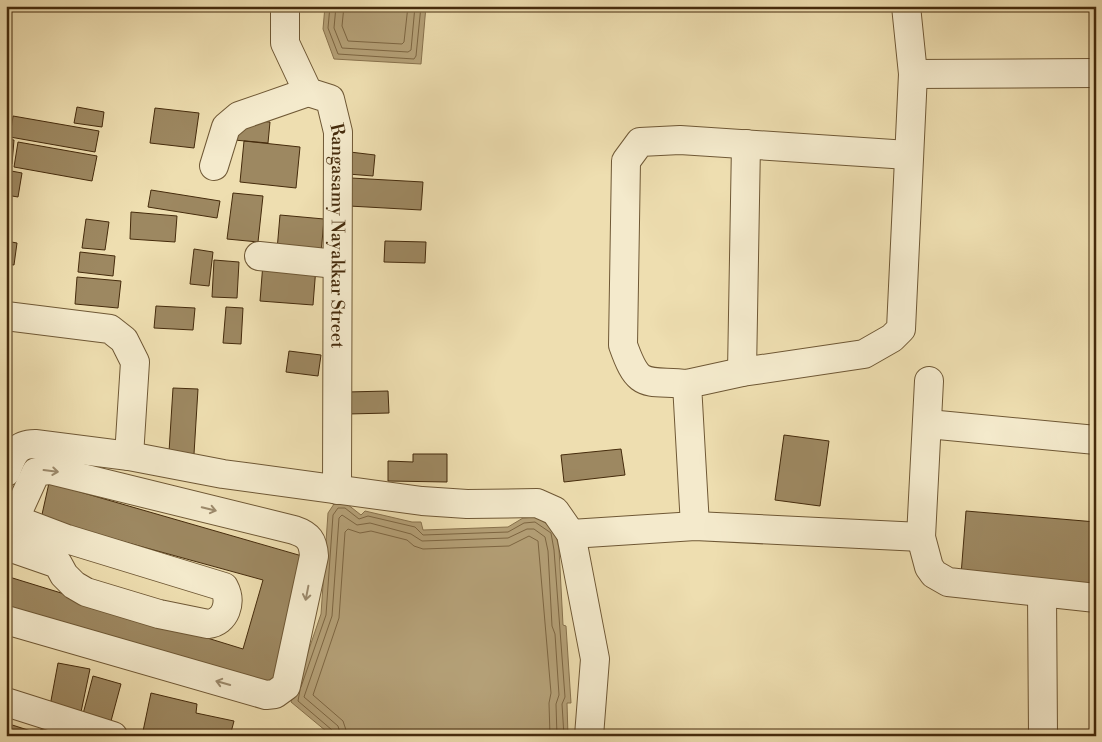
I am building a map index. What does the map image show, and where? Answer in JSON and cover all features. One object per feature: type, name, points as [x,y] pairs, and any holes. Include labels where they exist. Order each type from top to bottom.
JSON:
[{"type":"street","points":[[214,166],[226,127],[239,116],[308,92],[285,43],[285,6]]},
{"type":"street","points":[[906,6],[912,74],[901,329],[892,338],[864,354],[742,372],[687,384],[642,380],[632,371],[623,345],[626,161],[640,142],[680,140],[908,155]]},
{"type":"street","points":[[912,74],[1096,73]]},
{"type":"street","name":"Rangasamy Nayakkar Street","points":[[308,92],[330,99],[338,132],[336,264],[338,490]]},
{"type":"street","points":[[742,372],[746,144]]},
{"type":"street","points":[[259,256],[336,264]]},
{"type":"street","points":[[6,316],[110,330],[124,340],[135,362],[129,456]]},
{"type":"street","points":[[929,381],[921,537],[929,567],[934,574],[948,582],[1096,598]]},
{"type":"street","points":[[687,384],[695,526]]},
{"type":"street","points":[[928,424],[1096,440]]},
{"type":"street","points":[[6,472],[13,452],[22,445],[28,444],[129,456],[223,474],[422,501],[467,504],[537,502],[555,512],[571,534],[595,659],[589,736]]},
{"type":"street","points":[[6,620],[266,695],[275,694],[286,686],[314,556],[313,544],[309,538],[294,530],[50,470],[36,472],[10,524],[63,552]]},
{"type":"street","points":[[571,534],[695,526],[921,537]]},
{"type":"street","points":[[6,546],[63,552],[224,587],[228,594],[222,618],[216,624],[208,624],[159,614],[86,592],[64,575],[63,552]]},
{"type":"street","points":[[1042,593],[1043,736]]},
{"type":"street","points":[[6,702],[113,736]]},
{"type":"water","points":[[325,6],[426,6],[421,64],[334,59],[323,29]]},
{"type":"water","points":[[336,501],[347,504],[361,515],[365,511],[412,522],[421,522],[423,530],[508,527],[523,518],[537,517],[555,530],[559,549],[563,625],[566,626],[571,703],[567,703],[568,736],[332,736],[291,702],[321,614],[328,513]]},
{"type":"building","points":[[77,107],[104,112],[102,127],[74,123]]},
{"type":"building","points":[[155,108],[199,113],[194,148],[150,143]]},
{"type":"building","points":[[13,116],[99,131],[95,152],[10,137]]},
{"type":"building","points":[[236,119],[270,122],[268,143],[234,140]]},
{"type":"building","points":[[6,139],[14,140],[12,164],[6,163]]},
{"type":"building","points":[[244,141],[300,147],[296,188],[240,182]]},
{"type":"building","points":[[18,142],[97,156],[92,181],[14,167]]},
{"type":"building","points":[[350,152],[375,155],[373,176],[348,174]]},
{"type":"building","points":[[6,170],[22,173],[18,197],[6,195]]},
{"type":"building","points":[[351,178],[423,182],[421,210],[349,206]]},
{"type":"building","points":[[151,190],[220,201],[217,218],[148,207]]},
{"type":"building","points":[[233,193],[263,196],[258,242],[227,239]]},
{"type":"building","points":[[131,212],[177,216],[175,242],[130,239]]},
{"type":"building","points":[[280,215],[324,219],[321,254],[277,250]]},
{"type":"building","points":[[86,219],[109,222],[105,250],[82,248]]},
{"type":"building","points":[[6,241],[17,243],[14,265],[6,264]]},
{"type":"building","points":[[385,241],[426,242],[425,263],[384,262]]},
{"type":"building","points":[[194,249],[213,252],[209,286],[190,284]]},
{"type":"building","points":[[80,252],[115,256],[113,276],[78,272]]},
{"type":"building","points":[[214,260],[239,262],[237,298],[212,297]]},
{"type":"building","points":[[263,263],[316,267],[313,305],[260,301]]},
{"type":"building","points":[[6,274],[11,275],[7,301],[6,301]]},
{"type":"building","points":[[77,277],[121,281],[118,308],[75,304]]},
{"type":"building","points":[[156,306],[195,308],[193,330],[154,328]]},
{"type":"building","points":[[226,307],[243,308],[241,344],[223,343]]},
{"type":"building","points":[[289,351],[321,355],[318,376],[286,372]]},
{"type":"building","points":[[173,388],[198,389],[194,454],[169,452]]},
{"type":"building","points":[[388,391],[389,413],[348,414],[347,392]]},
{"type":"building","points":[[784,435],[829,441],[820,506],[775,500]]},
{"type":"building","points":[[621,449],[625,475],[564,482],[561,455]]},
{"type":"building","points":[[413,454],[447,454],[447,482],[388,481],[388,461],[413,462]]},
{"type":"building","points":[[49,483],[309,558],[277,685],[6,613],[6,576],[243,649],[263,580],[41,519]]},
{"type":"building","points":[[966,511],[1096,522],[1096,587],[961,575]]},
{"type":"building","points":[[58,663],[90,669],[81,712],[50,706]]},
{"type":"building","points":[[93,676],[121,684],[111,721],[83,714]]},
{"type":"building","points":[[151,693],[197,704],[196,713],[234,721],[230,736],[142,736]]},
{"type":"building","points":[[6,723],[34,732],[33,736],[6,736]]},
{"type":"building","points":[[41,729],[64,736],[39,736]]}]
